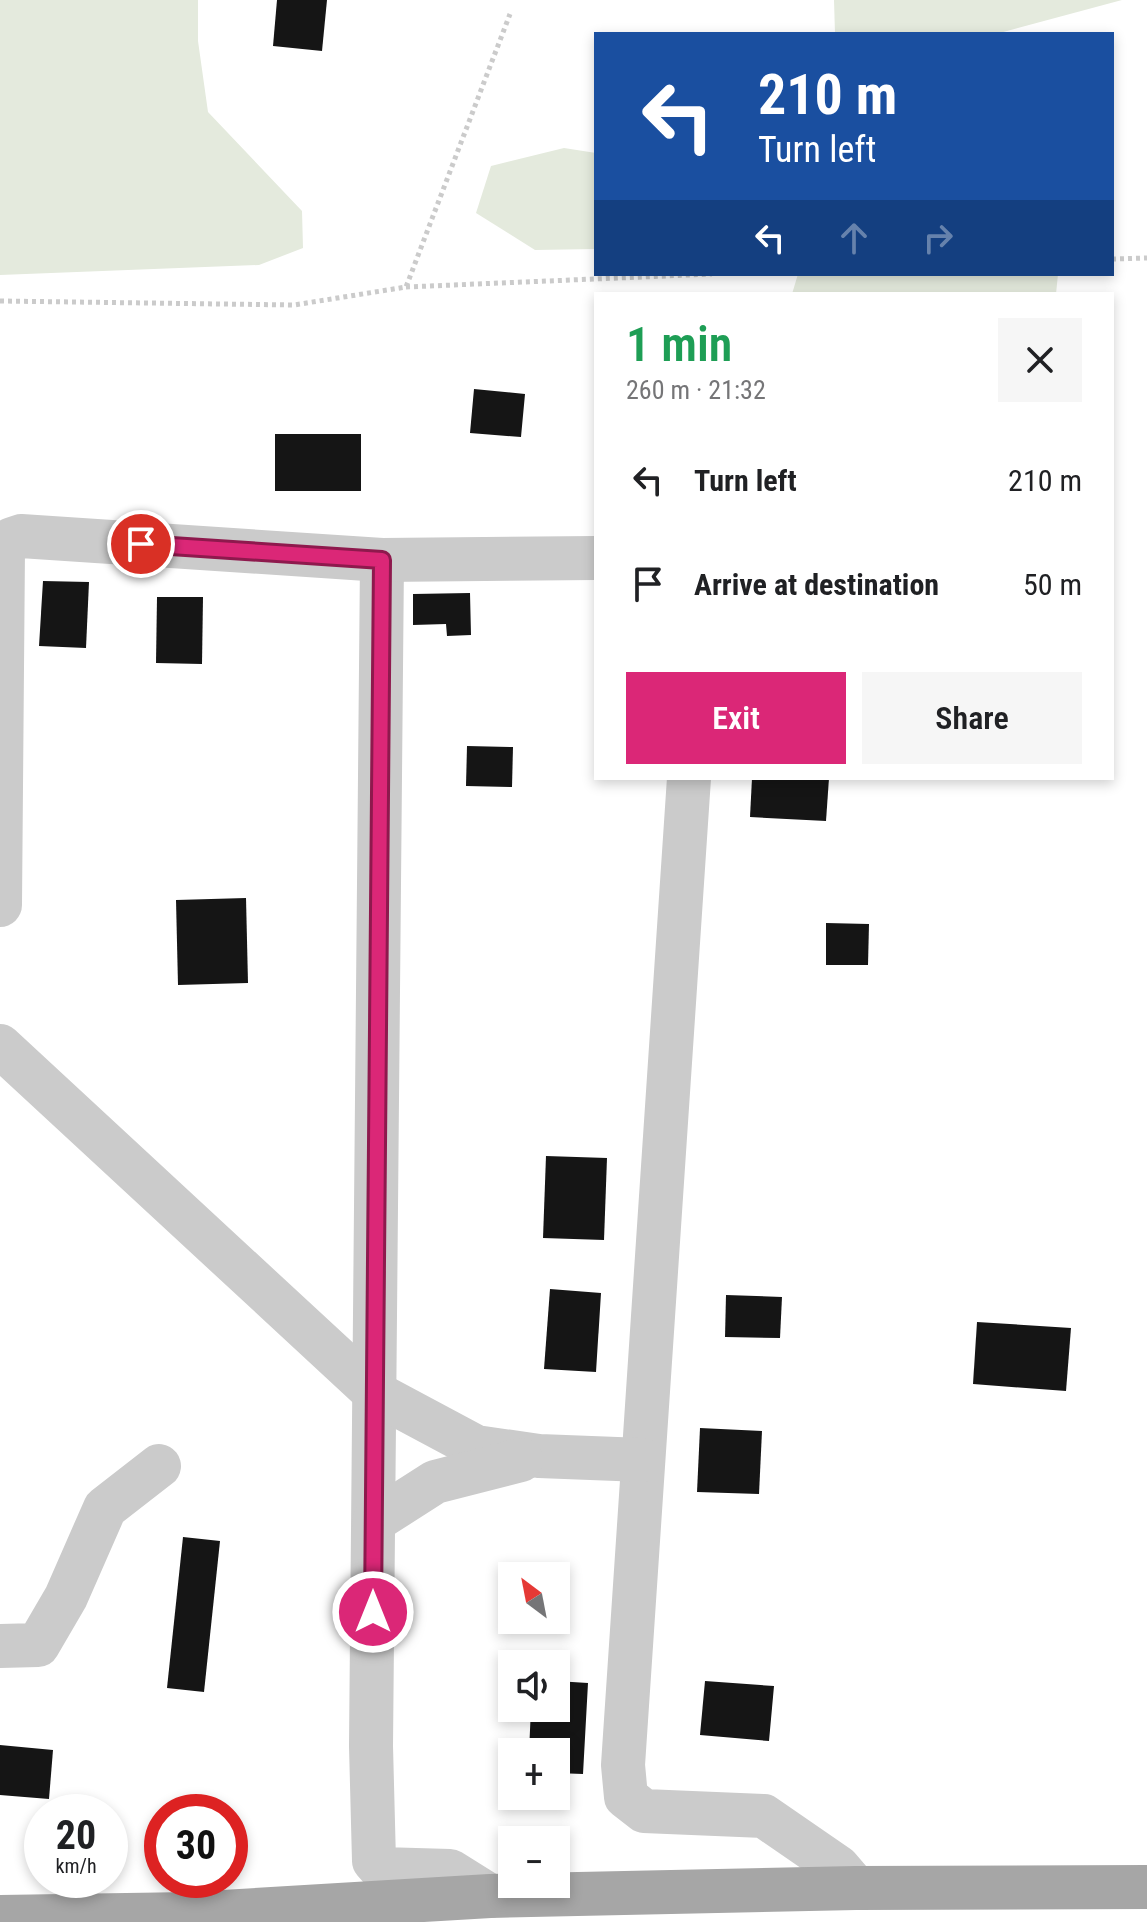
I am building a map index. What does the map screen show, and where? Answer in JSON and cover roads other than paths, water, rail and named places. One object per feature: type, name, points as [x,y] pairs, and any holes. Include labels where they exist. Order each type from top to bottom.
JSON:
[{"type":"main road","points":[[0,1917],[190,1914],[490,1896],[856,1888],[1147,1887]]},
{"type":"street","points":[[0,905],[3,549],[12,539],[21,536],[382,560],[594,558]]},
{"type":"street","points":[[382,560],[371,1776],[374,1861],[381,1869],[450,1871],[490,1896]]},
{"type":"street","points":[[689,780],[623,1765],[626,1797],[644,1811],[764,1816],[838,1867],[856,1888]]},
{"type":"street","points":[[0,1046],[375,1393],[476,1447],[539,1456],[643,1460]]},
{"type":"street","points":[[374,1521],[435,1482],[539,1456]]},
{"type":"street","points":[[0,1646],[38,1645],[66,1597],[105,1508],[159,1466]]}]
